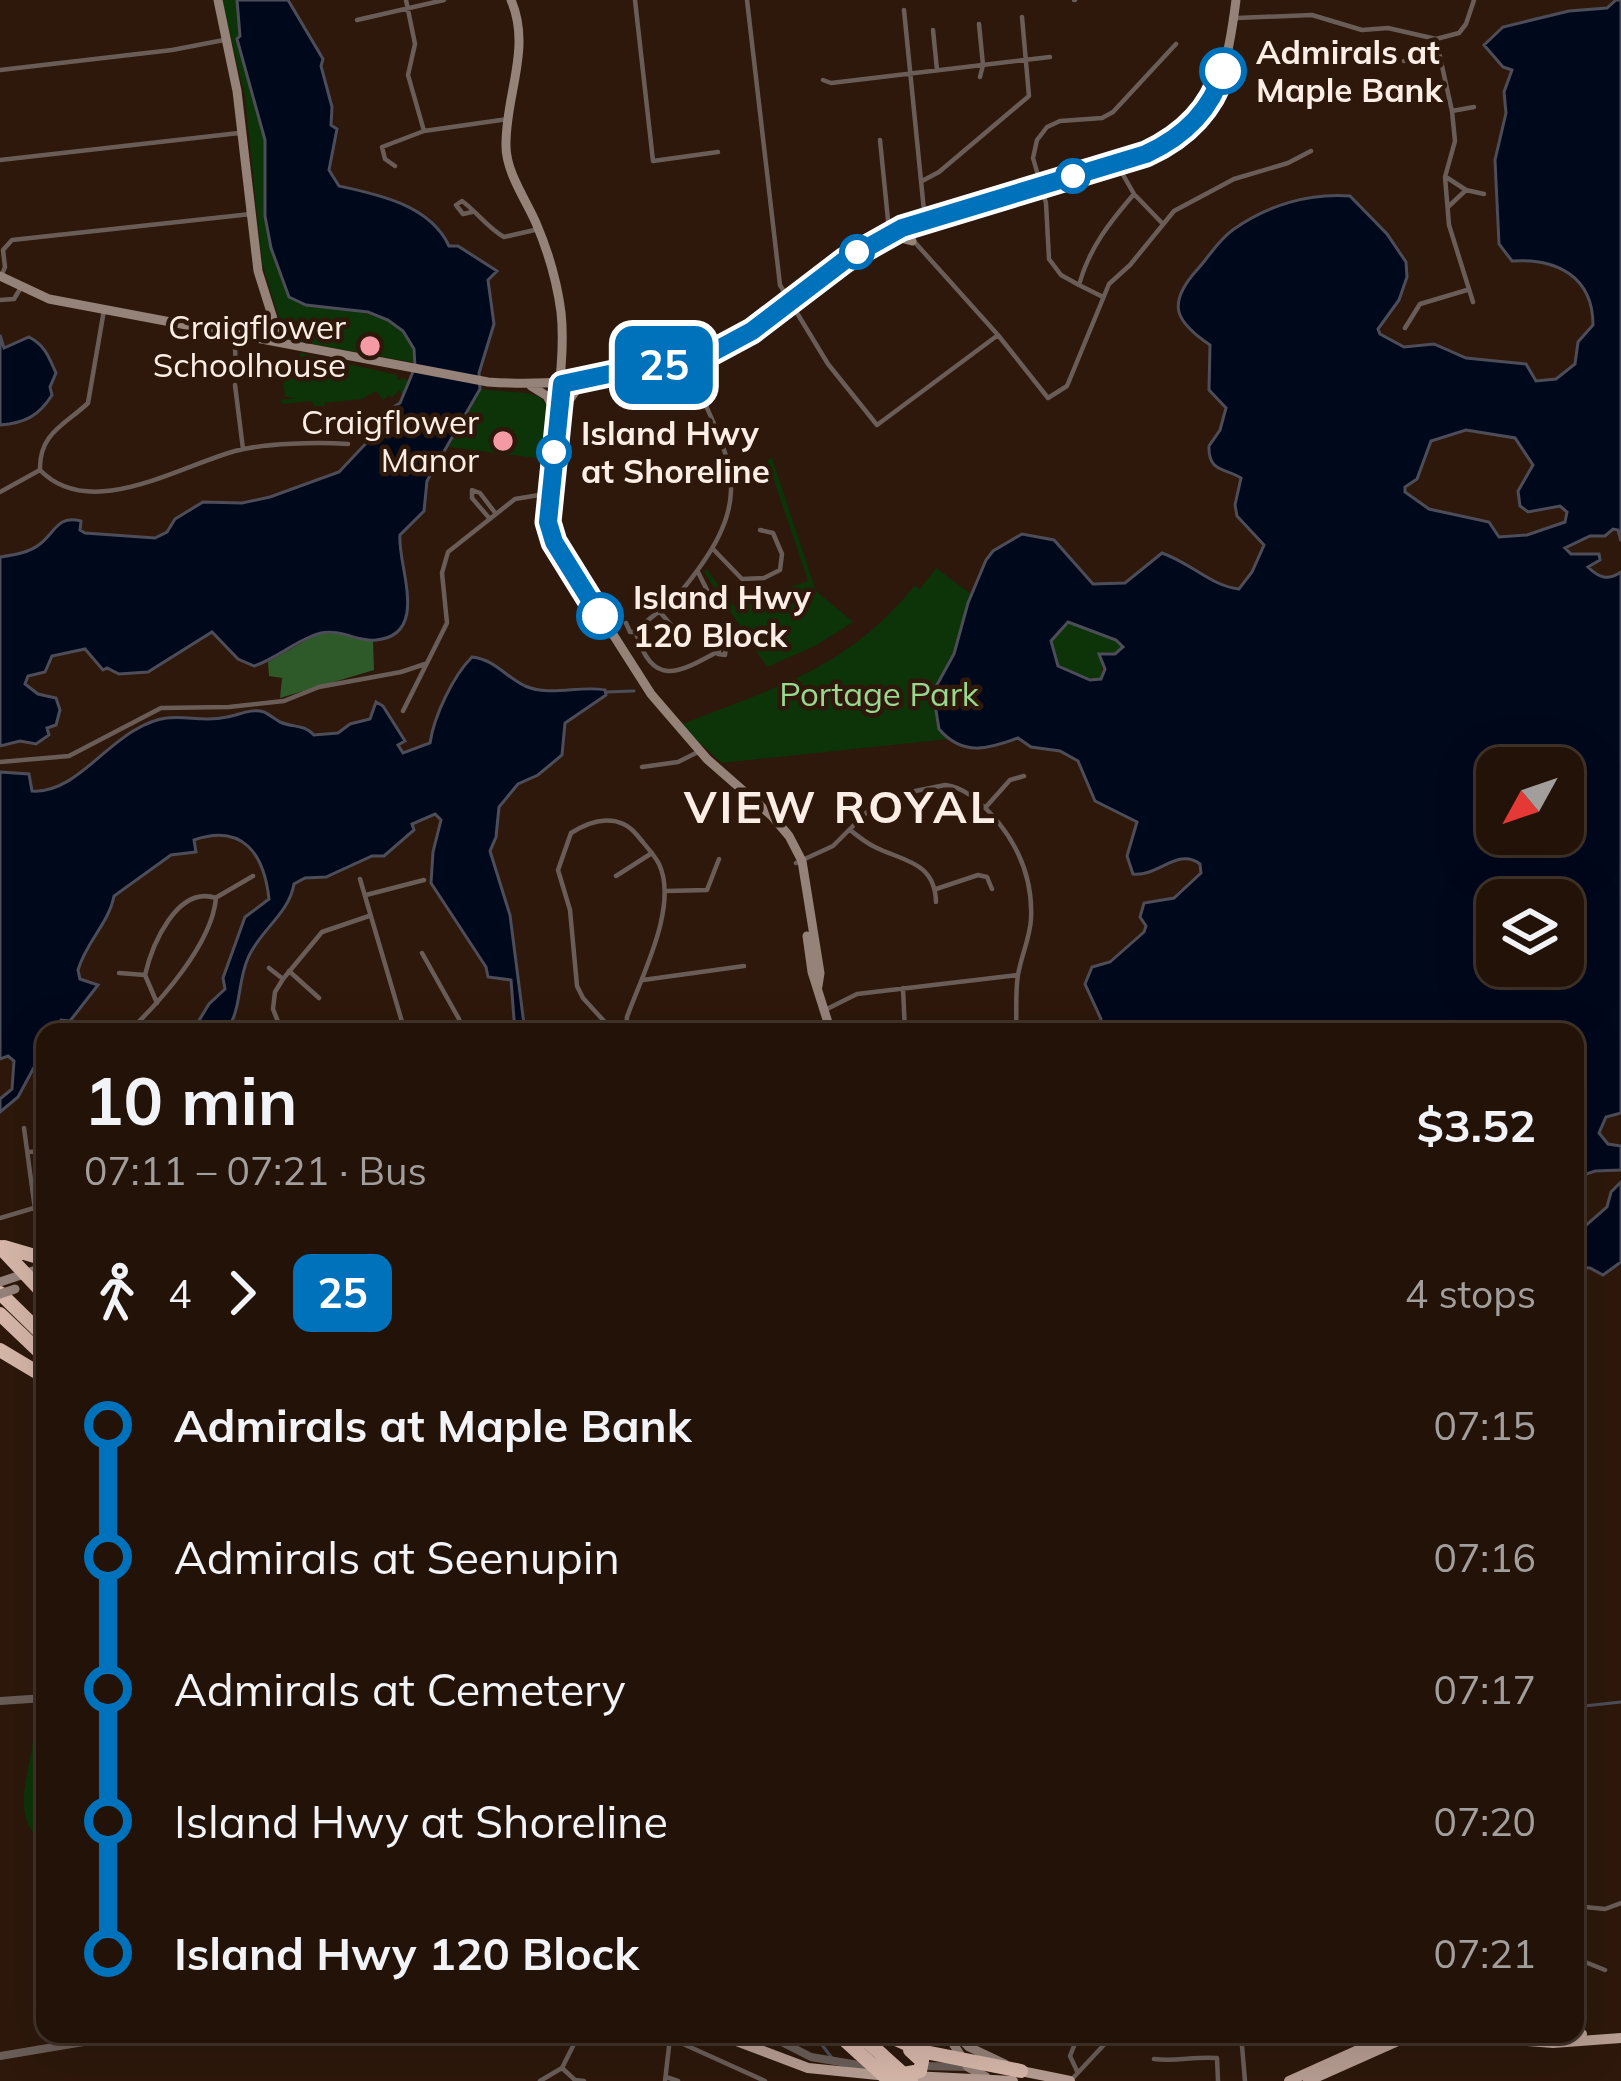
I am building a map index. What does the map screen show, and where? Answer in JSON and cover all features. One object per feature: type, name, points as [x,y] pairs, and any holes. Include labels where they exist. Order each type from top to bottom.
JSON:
[{"type":"highway","points":[[0,1246],[36,1260]]},
{"type":"highway","points":[[0,1246],[36,1281]]},
{"type":"highway","points":[[4,1287],[36,1326]]},
{"type":"highway","points":[[0,1314],[36,1348]]},
{"type":"highway","points":[[1,1351],[36,1372]]},
{"type":"highway","points":[[843,2043],[854,2065],[891,2079],[920,2071],[922,2066],[918,2055],[898,2043]]},
{"type":"highway","points":[[869,2043],[911,2081]]},
{"type":"highway","points":[[904,2043],[1017,2076]]},
{"type":"main road","points":[[218,0],[242,132],[258,271],[276,341]]},
{"type":"main road","points":[[511,0],[520,37],[507,157],[538,229],[560,308],[562,384],[548,522],[554,542],[651,694],[700,751],[789,836],[798,859],[829,1023]]},
{"type":"main road","points":[[0,277],[49,299],[488,382],[562,384],[685,359],[713,352],[752,331],[764,337],[763,323],[845,260],[902,228],[1117,164],[1167,144],[1198,118],[1220,83],[1236,0]]},
{"type":"main road","points":[[889,235],[912,241]]},
{"type":"main road","points":[[558,417],[583,380]]},
{"type":"main road","points":[[526,384],[547,396],[558,417]]},
{"type":"main road","points":[[4,1287],[36,1283]]},
{"type":"main road","points":[[1584,2034],[1621,2034]]},
{"type":"main road","points":[[1584,2039],[1621,2034]]},
{"type":"main road","points":[[739,2043],[774,2058],[833,2072],[854,2065],[891,2079],[1073,2078]]},
{"type":"main road","points":[[956,2043],[964,2063],[986,2077]]},
{"type":"main road","points":[[965,2043],[1017,2076]]},
{"type":"main road","points":[[1308,2081],[1382,2043]]},
{"type":"main road","points":[[1288,2081],[1334,2071]]},
{"type":"street","points":[[357,20],[407,4],[444,0]]},
{"type":"street","points":[[634,0],[652,161],[718,152]]},
{"type":"street","points":[[747,0],[780,284],[831,369],[877,425],[998,335]]},
{"type":"street","points":[[1233,19],[1312,15],[1362,30],[1388,28],[1436,39],[1459,33],[1474,0]]},
{"type":"street","points":[[407,4],[415,40],[408,75],[424,131]]},
{"type":"street","points":[[904,10],[926,220]]},
{"type":"street","points":[[922,181],[1024,103],[1031,87],[1022,16]]},
{"type":"street","points":[[979,24],[980,77]]},
{"type":"street","points":[[933,30],[937,70]]},
{"type":"street","points":[[1436,39],[1455,141],[1445,177],[1446,208],[1473,302]]},
{"type":"street","points":[[0,70],[224,40]]},
{"type":"street","points":[[1102,297],[1061,275],[1049,260],[1034,158],[1037,140],[1047,127],[1060,121],[1102,118],[1113,112],[1176,44]]},
{"type":"street","points":[[1404,61],[1436,55]]},
{"type":"street","points":[[823,80],[911,75],[1050,57]]},
{"type":"street","points":[[1452,111],[1474,107]]},
{"type":"street","points":[[395,166],[385,159],[382,147],[424,131],[509,119]]},
{"type":"street","points":[[916,122],[928,121]]},
{"type":"street","points":[[0,160],[242,132]]},
{"type":"street","points":[[880,140],[889,235]]},
{"type":"street","points":[[902,228],[1048,398],[1067,386],[1102,297],[1162,223],[1199,196],[1311,151]]},
{"type":"street","points":[[1117,164],[1134,194],[1162,223]]},
{"type":"street","points":[[1445,177],[1484,194]]},
{"type":"street","points":[[1446,208],[1466,190]]},
{"type":"street","points":[[1079,285],[1099,238],[1134,194]]},
{"type":"street","points":[[472,212],[504,237],[538,229]]},
{"type":"street","points":[[0,277],[5,267],[3,250],[12,240],[251,214]]},
{"type":"street","points":[[0,300],[14,298],[20,289]]},
{"type":"street","points":[[1405,328],[1420,304],[1467,290]]},
{"type":"street","points":[[40,470],[46,439],[92,395],[104,310]]},
{"type":"street","points":[[234,333],[236,365]]},
{"type":"street","points":[[635,633],[697,570],[728,520],[732,475],[685,359]]},
{"type":"street","points":[[235,385],[243,449]]},
{"type":"street","points":[[40,470],[68,489],[119,488],[160,479],[243,449],[348,444]]},
{"type":"street","points":[[0,492],[40,470]]},
{"type":"street","points":[[403,711],[447,622],[443,562],[452,548],[515,499],[549,494]]},
{"type":"street","points":[[713,549],[742,579],[770,576],[781,570],[782,554],[773,533],[760,530]]},
{"type":"street","points":[[697,570],[712,598]]},
{"type":"street","points":[[660,611],[676,631]]},
{"type":"street","points":[[644,620],[634,618],[626,629],[635,633],[648,660],[663,671],[679,672],[717,652]]},
{"type":"street","points":[[0,762],[69,756],[160,708],[284,701],[319,687],[425,664]]},
{"type":"street","points":[[642,766],[678,762],[700,751]]},
{"type":"street","points":[[985,808],[1010,780],[1024,776]]},
{"type":"street","points":[[798,859],[822,854],[880,798],[955,786],[985,808],[1022,858],[1030,890],[1031,922],[1018,975],[1016,1023]]},
{"type":"street","points":[[606,1023],[578,986],[559,861],[571,833],[610,818],[627,822],[652,854],[666,891],[664,914],[628,1023]]},
{"type":"street","points":[[850,830],[920,868],[936,889],[937,902]]},
{"type":"street","points":[[616,876],[652,854]]},
{"type":"street","points":[[666,891],[707,890],[719,859]]},
{"type":"street","points":[[936,889],[978,875],[986,877],[992,889]]},
{"type":"street","points":[[137,1023],[175,984],[216,898],[253,876]]},
{"type":"street","points":[[360,879],[402,1023]]},
{"type":"street","points":[[365,895],[424,880]]},
{"type":"street","points":[[157,1003],[145,975],[178,909],[204,894],[216,898]]},
{"type":"street","points":[[279,1023],[275,992],[289,971],[322,932],[368,916]]},
{"type":"street","points":[[316,920],[322,932]]},
{"type":"street","points":[[422,953],[459,1023]]},
{"type":"street","points":[[640,980],[744,966]]},
{"type":"street","points":[[269,968],[283,979]]},
{"type":"street","points":[[289,971],[320,998]]},
{"type":"street","points":[[119,973],[145,975]]},
{"type":"street","points":[[825,1010],[857,994],[1018,975]]},
{"type":"street","points":[[903,988],[905,1023]]},
{"type":"street","points":[[24,1128],[36,1213]]},
{"type":"street","points":[[29,1152],[36,1152]]},
{"type":"street","points":[[0,1218],[34,1208]]},
{"type":"street","points":[[1,1701],[36,1699]]},
{"type":"street","points":[[1584,1907],[1605,1910],[1621,1903]]},
{"type":"street","points":[[1584,1962],[1605,1970]]},
{"type":"street","points":[[0,2056],[90,2043]]},
{"type":"street","points":[[540,2081],[562,2068],[574,2043]]},
{"type":"street","points":[[665,2043],[665,2079],[678,2081]]},
{"type":"street","points":[[681,2043],[765,2081]]},
{"type":"street","points":[[785,2043],[824,2061],[854,2065],[964,2063]]},
{"type":"street","points":[[1073,2078],[1070,2056],[1075,2043]]},
{"type":"street","points":[[1073,2078],[1106,2043]]},
{"type":"street","points":[[1242,2043],[1246,2081]]},
{"type":"street","points":[[1154,2059],[1216,2058],[1219,2081]]},
{"type":"street","points":[[562,2068],[575,2081],[584,2081]]},
{"type":"green space","points":[[222,0],[237,0],[237,40],[265,140],[265,216],[273,258],[289,297],[385,320],[411,343],[415,363],[286,339],[281,324],[279,333],[262,263],[245,97]]},
{"type":"green space","points":[[300,353],[397,375],[397,380],[405,378],[409,383],[403,394],[399,390],[383,400],[376,391],[362,399],[325,406],[314,406],[311,401],[283,404],[280,400],[296,398],[285,397],[283,381],[292,379],[295,369],[291,366],[299,362]]},
{"type":"green space","points":[[480,389],[540,398],[548,417],[545,459],[449,447]]},
{"type":"green space","name":"Portage Park","points":[[772,458],[816,591],[853,622],[815,646],[767,667],[704,572],[707,569],[734,606],[808,581],[767,460]]},
{"type":"green space","name":"Portage Park","points":[[936,568],[971,594],[954,654],[933,691],[942,735],[949,739],[722,763],[680,725],[778,686],[836,656],[889,614],[914,586],[920,589]]},
{"type":"green space","name":"Portage Park","points":[[1068,622],[1116,640],[1124,648],[1115,654],[1104,652],[1101,679],[1090,680],[1058,666],[1051,641]]},
{"type":"green space","points":[[319,633],[373,641],[374,670],[280,698],[282,678],[269,676],[268,662]]},
{"type":"green space","points":[[35,1733],[36,1836],[28,1825],[24,1802]]},
{"type":"water","points":[[237,0],[288,0],[323,59],[331,125],[337,129],[329,170],[339,186],[416,211],[449,246],[458,246],[497,271],[488,280],[494,324],[479,373],[480,389],[427,481],[424,511],[400,535],[407,612],[403,626],[393,635],[369,640],[321,633],[254,666],[238,659],[212,632],[148,672],[103,670],[85,649],[52,656],[45,672],[28,676],[25,684],[38,694],[56,698],[60,710],[56,725],[47,728],[49,735],[36,744],[20,741],[0,746],[0,557],[36,547],[67,520],[81,521],[80,530],[85,533],[155,538],[203,502],[242,503],[270,497],[339,472],[371,438],[379,416],[400,403],[415,367],[414,349],[403,331],[388,320],[368,312],[306,305],[289,297],[265,216],[265,140],[237,39]]},
{"type":"water","points":[[1621,0],[1621,541],[1618,530],[1613,529],[1565,548],[1571,554],[1599,554],[1600,560],[1588,567],[1600,576],[1621,572],[1621,1113],[1606,1117],[1599,1133],[1608,1144],[1621,1146],[1621,1170],[1584,1175],[1584,1023],[1100,1023],[1085,984],[1092,967],[1110,962],[1144,932],[1140,917],[1144,903],[1174,898],[1201,873],[1200,864],[1176,860],[1133,874],[1127,856],[1137,822],[1095,801],[1078,761],[1060,751],[1031,747],[1018,738],[977,748],[957,744],[939,729],[933,692],[954,654],[986,560],[1022,534],[1054,540],[1093,584],[1125,583],[1162,553],[1229,587],[1239,589],[1252,572],[1264,545],[1237,516],[1241,478],[1214,465],[1209,454],[1226,408],[1209,390],[1210,345],[1189,329],[1178,303],[1187,283],[1218,243],[1261,213],[1304,199],[1350,196],[1387,234],[1406,262],[1407,277],[1399,300],[1378,329],[1404,347],[1434,344],[1466,358],[1526,364],[1536,381],[1556,379],[1575,364],[1578,342],[1593,325],[1587,294],[1557,267],[1512,261],[1499,244],[1495,160],[1506,113],[1504,92],[1512,70],[1503,67],[1484,45],[1503,27],[1569,11],[1607,8]],"holes":[[[1466,430],[1515,438],[1533,465],[1518,491],[1520,506],[1528,512],[1560,506],[1567,512],[1565,522],[1527,535],[1499,537],[1489,522],[1429,509],[1405,492],[1417,479],[1431,441]],[[1068,622],[1123,647],[1115,654],[1099,654],[1105,669],[1101,679],[1090,680],[1058,666],[1051,641]]]},
{"type":"water","points":[[0,335],[4,348],[29,337],[35,341],[56,373],[52,395],[42,408],[24,420],[0,425]]},
{"type":"water","points":[[472,657],[535,689],[595,689],[605,690],[606,695],[565,723],[562,755],[518,784],[499,807],[490,851],[510,915],[524,1023],[514,1023],[511,980],[488,977],[431,883],[441,820],[435,814],[412,824],[414,830],[384,856],[294,884],[286,904],[248,958],[230,1023],[197,1023],[225,989],[223,978],[245,917],[269,899],[262,868],[248,846],[238,839],[211,836],[194,840],[196,852],[171,855],[114,896],[78,970],[80,979],[98,985],[70,1021],[36,1023],[36,1064],[18,1097],[0,1112],[0,1099],[12,1089],[14,1061],[8,1056],[0,1059],[0,772],[29,774],[32,791],[46,790],[73,778],[122,738],[161,719],[215,719],[259,711],[314,735],[338,733],[370,719],[376,702],[405,741],[398,745],[403,753],[430,743],[445,697]]},
{"type":"water","points":[[1621,1182],[1621,1262],[1603,1275],[1584,1268],[1584,1227],[1607,1207],[1611,1192]]},
{"type":"waterway","points":[[606,692],[634,691]]},
{"type":"waterway","points":[[1584,1706],[1621,1702]]},
{"type":"waterway","points":[[821,2043],[832,2058]]},
{"type":"bus line","name":"25","points":[[600,616],[554,542],[548,522],[562,384],[713,352],[752,331],[845,260],[902,228],[1146,154],[1184,133],[1198,118],[1223,71]]},
{"type":"place","name":"Admirals at Maple Bank","points":[[1223,71]]},
{"type":"place","name":"Craigflower Schoolhouse","points":[[370,346]]},
{"type":"place","name":"Craigflower Manor","points":[[503,441]]},
{"type":"place","name":"Island Hwy at Shoreline","points":[[554,452]]},
{"type":"place","name":"Island Hwy 120 Block","points":[[600,616]]},
{"type":"district","name":"VIEW ROYAL","points":[[841,807]]}]
